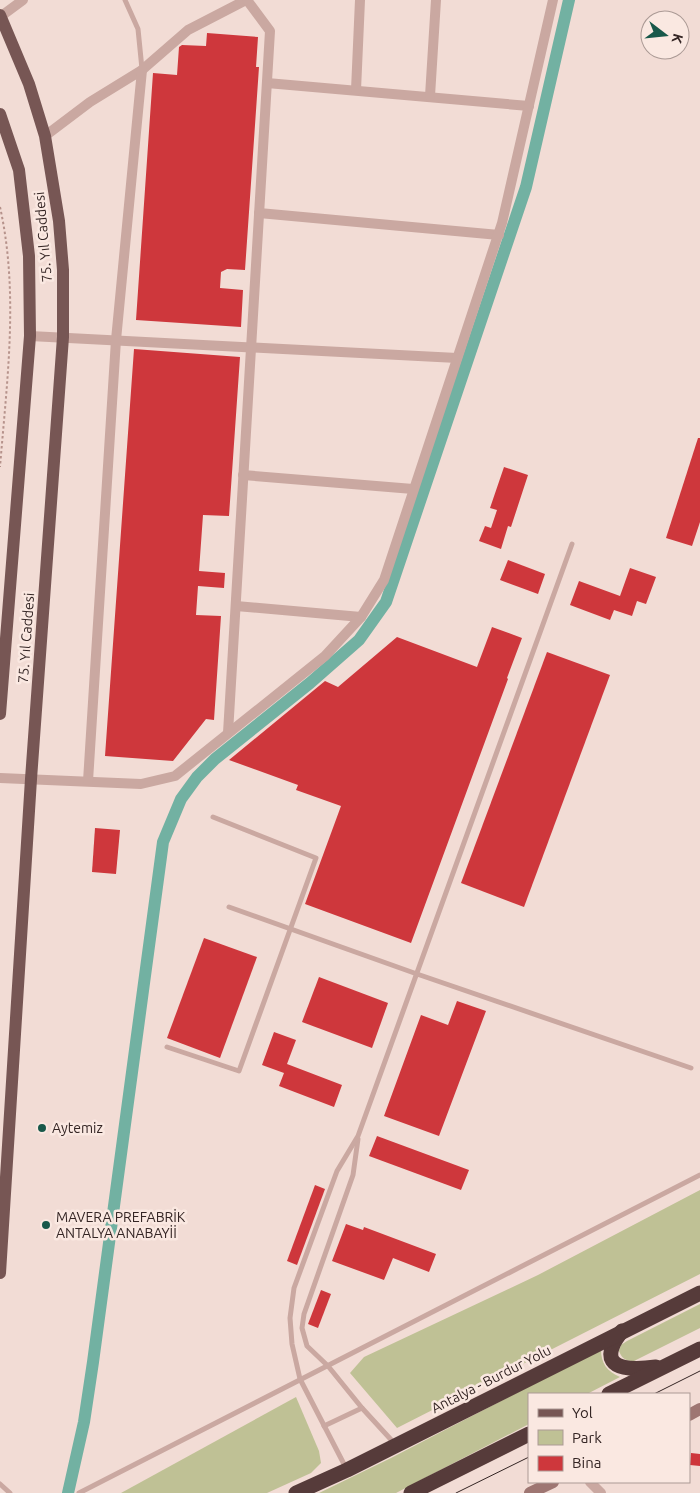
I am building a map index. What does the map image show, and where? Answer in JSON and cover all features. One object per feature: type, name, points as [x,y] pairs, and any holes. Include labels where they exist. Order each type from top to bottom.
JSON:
[{"type":"highway","name":"Antalya - Burdur Yolu","points":[[296,1493],[347,1470],[700,1293]]},
{"type":"highway","points":[[622,1331],[613,1344],[611,1351],[612,1360],[617,1366],[627,1369],[642,1369],[669,1364]]},
{"type":"highway","points":[[611,1393],[700,1348]]},
{"type":"highway","points":[[411,1493],[528,1434]]},
{"type":"main road","name":"75. Yıl Caddesi","points":[[0,16],[29,84],[45,136],[59,221],[63,270],[63,337],[31,779],[0,1273]]},
{"type":"main road","name":"75. Yıl Caddesi","points":[[0,114],[19,170],[29,256],[30,336],[0,714]]},
{"type":"street","points":[[0,16],[23,0]]},
{"type":"street","points":[[45,136],[90,102],[142,70],[188,30],[246,0],[270,31],[228,734]]},
{"type":"street","points":[[356,90],[360,0]]},
{"type":"street","points":[[430,96],[436,0]]},
{"type":"street","points":[[0,778],[141,784],[175,776],[325,656],[361,617],[384,580],[499,235],[553,0]]},
{"type":"street","points":[[88,781],[116,340],[142,70]]},
{"type":"street","points":[[267,83],[529,106]]},
{"type":"street","points":[[259,214],[499,235]]},
{"type":"street","points":[[30,336],[457,358]]},
{"type":"street","points":[[244,475],[413,489]]},
{"type":"street","points":[[236,606],[361,617]]},
{"type":"street","points":[[530,1493],[551,1483]]},
{"type":"street","points":[[591,1483],[602,1493]]},
{"type":"lane","points":[[124,0],[138,29],[142,70]]},
{"type":"lane","points":[[347,1470],[300,1379],[290,1326],[294,1288],[337,1170],[358,1136],[572,544]]},
{"type":"lane","points":[[168,1047],[239,1071],[316,858],[212,817]]},
{"type":"lane","points":[[229,907],[691,1068]]},
{"type":"lane","points":[[358,1136],[353,1174],[304,1314],[302,1326],[307,1346],[328,1366],[362,1408],[396,1445]]},
{"type":"lane","points":[[79,1493],[700,1175]]},
{"type":"lane","points":[[290,1326],[302,1326]]},
{"type":"lane","points":[[324,1426],[362,1408]]},
{"type":"lane","points":[[0,1484],[10,1493]]},
{"type":"path","points":[[0,207],[6,235],[11,300],[10,340],[0,467]]},
{"type":"green space","points":[[700,1190],[700,1274],[397,1428],[350,1373],[364,1357],[538,1275]]},
{"type":"green space","points":[[700,1304],[700,1328],[634,1361],[627,1360],[621,1356],[619,1351],[621,1345],[627,1341]]},
{"type":"green space","points":[[601,1349],[602,1359],[606,1366],[620,1377],[589,1393],[528,1393],[528,1425],[396,1493],[319,1493],[391,1458]]},
{"type":"green space","points":[[296,1397],[319,1451],[321,1463],[311,1473],[267,1493],[121,1493]]},
{"type":"building","points":[[207,33],[258,37],[256,67],[259,67],[245,270],[227,269],[221,272],[220,288],[243,290],[241,327],[136,320],[153,73],[177,75],[179,47],[182,45],[206,46]]},
{"type":"building","points":[[134,349],[240,357],[229,516],[203,515],[199,571],[225,573],[224,588],[198,586],[196,615],[221,616],[214,720],[206,719],[173,761],[105,756]]},
{"type":"building","points":[[698,438],[700,438],[700,522],[692,546],[666,538]]},
{"type":"building","points":[[504,467],[528,475],[511,527],[508,526],[501,549],[479,541],[485,526],[491,528],[497,510],[490,508]]},
{"type":"building","points":[[508,560],[545,574],[538,594],[500,580]]},
{"type":"building","points":[[630,568],[656,577],[646,604],[637,601],[632,616],[614,610],[610,620],[570,605],[579,581],[620,596]]},
{"type":"building","points":[[492,627],[522,638],[411,943],[305,904],[341,806],[296,790],[298,785],[229,760],[325,681],[338,687],[397,637],[477,667]]},
{"type":"building","points":[[547,652],[610,675],[524,907],[461,883]]},
{"type":"building","points":[[95,828],[120,830],[116,874],[92,872]]},
{"type":"building","points":[[204,938],[257,957],[220,1058],[167,1038]]},
{"type":"building","points":[[319,977],[388,1003],[372,1048],[302,1022]]},
{"type":"building","points":[[457,1001],[486,1011],[439,1136],[384,1116],[421,1015],[448,1025]]},
{"type":"building","points":[[274,1032],[296,1040],[287,1064],[342,1085],[334,1107],[279,1086],[284,1073],[262,1065]]},
{"type":"building","points":[[377,1136],[469,1170],[461,1190],[369,1156]]},
{"type":"building","points":[[315,1185],[325,1189],[297,1265],[287,1261]]},
{"type":"building","points":[[346,1224],[363,1230],[364,1227],[436,1254],[429,1272],[393,1258],[384,1280],[332,1261]]},
{"type":"building","points":[[321,1290],[331,1294],[318,1328],[308,1324]]},
{"type":"building","points":[[691,1453],[700,1454],[700,1466],[690,1465]]},
{"type":"waterway","points":[[68,1493],[84,1422],[93,1362],[163,842],[181,799],[197,777],[215,759],[310,683],[359,640],[386,602],[526,187],[569,0]]},
{"type":"tram line","points":[[656,1393],[700,1371]]},
{"type":"tram line","points":[[456,1493],[528,1457]]},
{"type":"place","name":"Aytemiz","points":[[42,1128]]},
{"type":"place","name":"MAVERA PREFABRİK ANTALYA ANABAYİİ","points":[[46,1225]]}]
